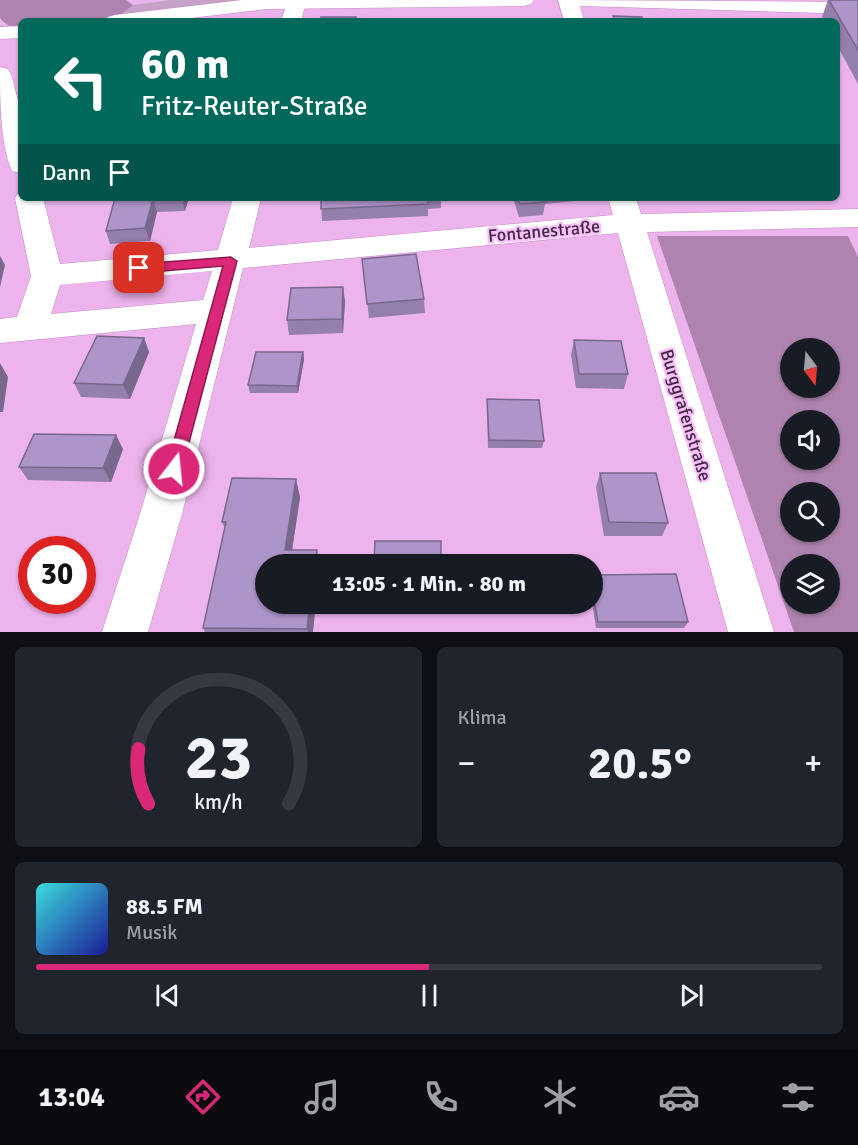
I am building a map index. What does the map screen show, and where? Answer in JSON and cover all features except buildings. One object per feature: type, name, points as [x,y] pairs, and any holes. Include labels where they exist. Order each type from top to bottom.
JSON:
[{"type":"street","points":[[138,18],[213,8],[294,11],[524,0]]},
{"type":"street","points":[[568,0],[572,18]]},
{"type":"street","points":[[581,0],[757,3],[858,8]]},
{"type":"street","points":[[0,33],[18,32]]},
{"type":"street","points":[[0,74],[18,152]]},
{"type":"street","points":[[15,329],[47,276],[30,201]]},
{"type":"street","points":[[125,632],[162,514],[246,201]]},
{"type":"street","name":"Fontanestraße","points":[[47,276],[231,261],[626,211],[858,218]]},
{"type":"street","name":"Burggrafenstraße","points":[[626,211],[751,632]]},
{"type":"street","points":[[15,329],[218,310]]},
{"type":"shaded area","points":[[0,0],[126,0],[133,5],[119,16],[105,18],[18,18],[18,27],[9,26],[0,18]]},
{"type":"shaded area","points":[[170,0],[261,0],[119,16],[133,5]]},
{"type":"shaded area","points":[[657,236],[848,236],[858,257],[858,632],[794,632],[788,614],[840,614],[840,554],[780,554],[780,592]]},
{"type":"route","points":[[139,268],[231,261],[174,469]]}]
